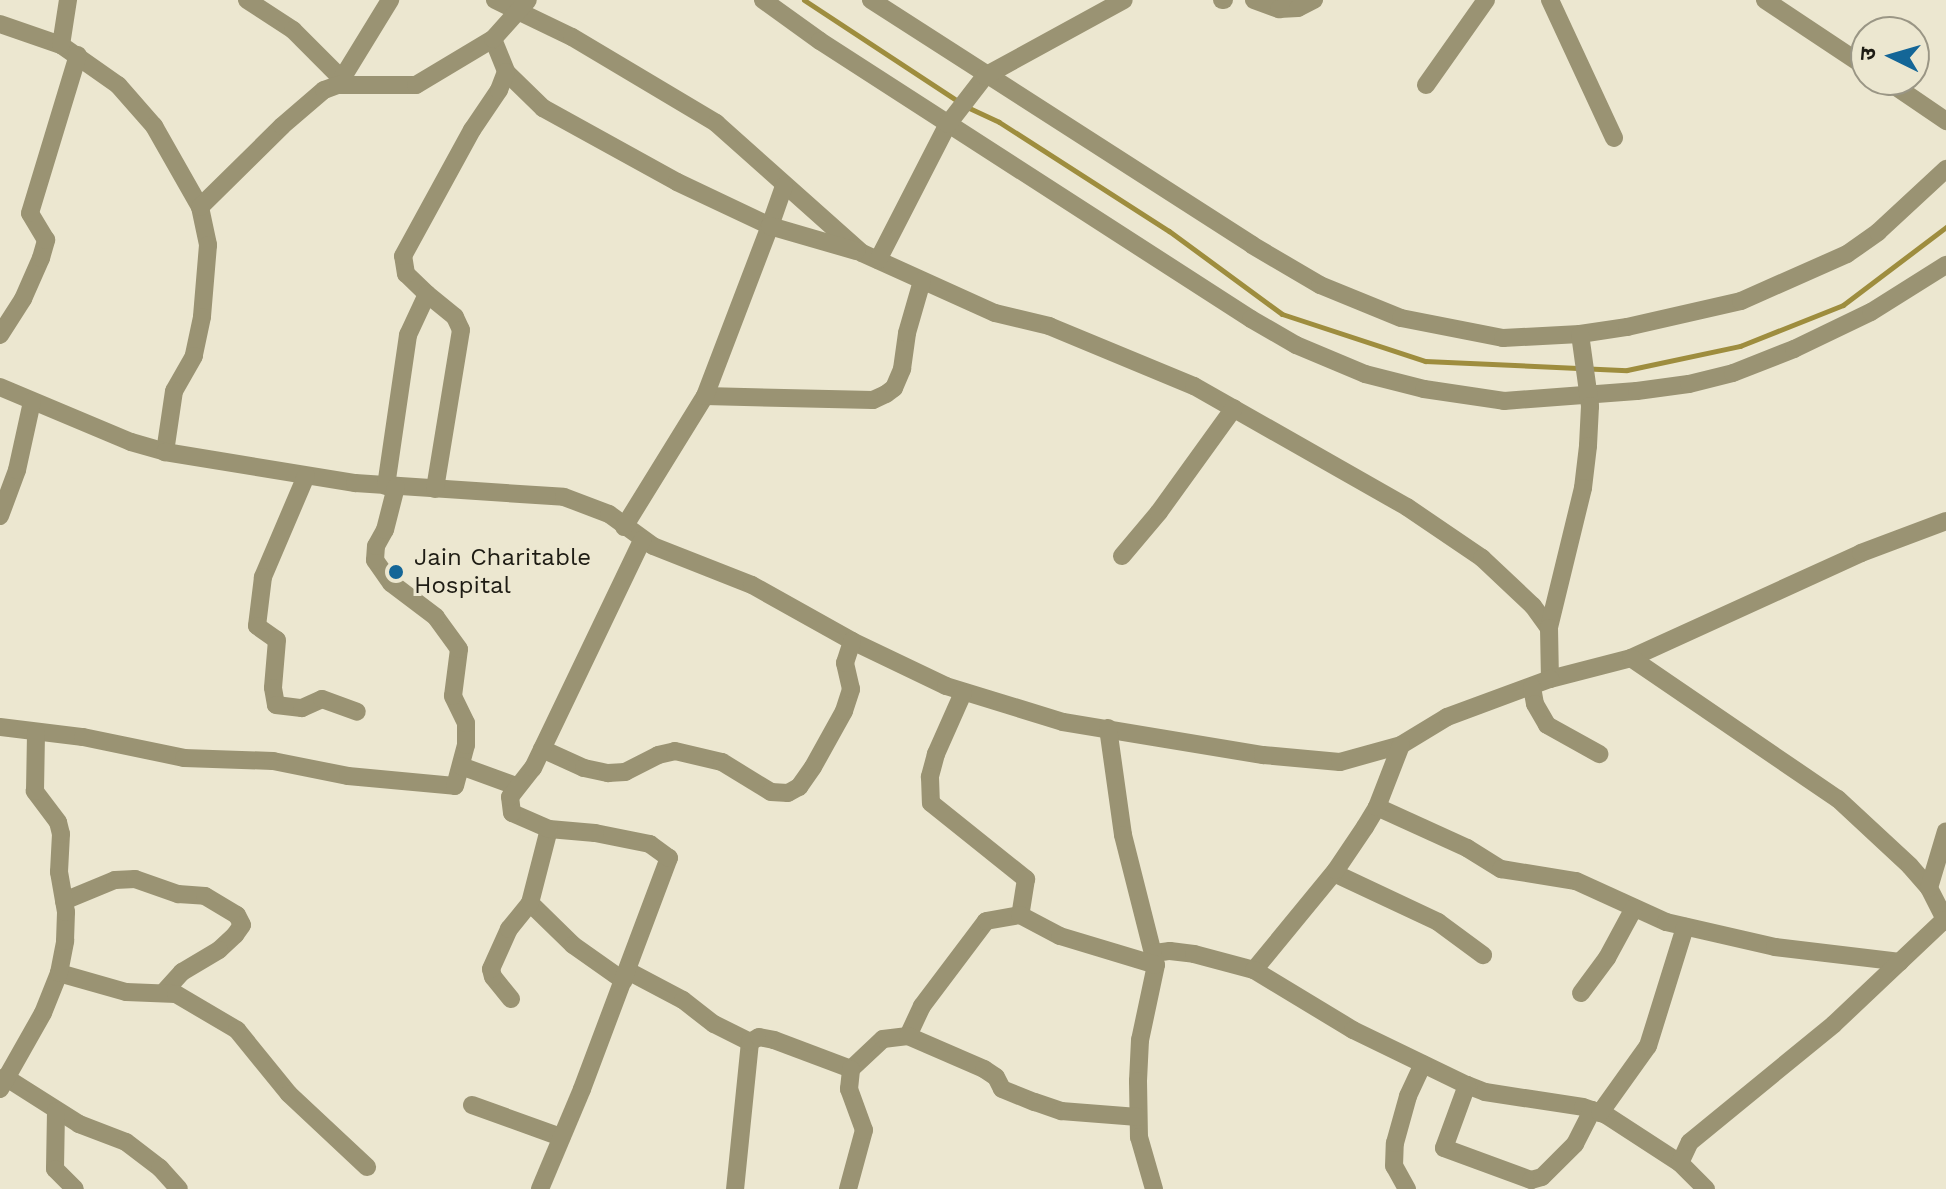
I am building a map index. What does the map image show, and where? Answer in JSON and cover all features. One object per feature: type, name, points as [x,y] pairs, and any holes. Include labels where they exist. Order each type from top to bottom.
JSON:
[{"type":"street","points":[[61,45],[68,0]]},
{"type":"street","points":[[247,0],[293,30],[340,82]]},
{"type":"street","points":[[340,82],[390,0]]},
{"type":"street","points":[[495,0],[524,6],[716,123],[784,186],[870,256]]},
{"type":"street","points":[[763,0],[948,124],[1296,345],[1365,374],[1467,398],[1504,401],[1689,384],[1733,373],[1871,312],[1946,265]]},
{"type":"street","points":[[871,0],[979,83],[1320,285],[1401,318],[1503,338],[1587,342],[1741,301],[1847,254],[1878,232],[1946,169]]},
{"type":"street","points":[[870,256],[948,124],[979,83],[1124,0]]},
{"type":"street","points":[[1254,0],[1279,9],[1298,8],[1314,0]]},
{"type":"street","points":[[1426,85],[1486,0]]},
{"type":"street","points":[[1550,0],[1614,138]]},
{"type":"street","points":[[1765,0],[1850,56]]},
{"type":"street","points":[[200,207],[301,108],[324,90],[340,82],[416,85],[493,39],[524,6]]},
{"type":"street","points":[[0,24],[61,45],[118,85],[154,126],[200,207],[206,230],[208,269],[202,317],[194,356],[174,391],[165,452]]},
{"type":"street","points":[[493,39],[506,72],[543,108],[677,182],[770,226],[870,256],[995,313],[1049,326],[1194,386],[1234,408],[1407,507],[1482,558],[1533,606],[1549,628]]},
{"type":"street","points":[[0,335],[23,299],[41,258],[46,240],[30,213],[78,55]]},
{"type":"street","points":[[435,489],[461,330],[455,317],[406,274],[403,256],[472,130],[499,90],[506,72]]},
{"type":"street","points":[[1909,96],[1946,121]]},
{"type":"street","points":[[624,527],[705,396],[784,186]]},
{"type":"street","points":[[705,396],[873,400],[886,394],[894,388],[902,369],[907,333],[922,281]]},
{"type":"street","points":[[0,727],[83,737],[184,758],[273,761],[348,776],[455,786],[459,781],[466,723],[453,696],[459,649],[436,617],[391,583],[375,560],[376,546],[385,530],[408,335],[427,294]]},
{"type":"street","points":[[1550,679],[1549,628],[1583,488],[1591,392],[1587,342]]},
{"type":"street","points":[[0,387],[165,452],[306,476],[391,486],[564,497],[609,514],[642,540],[752,585],[852,641],[963,693],[1024,712],[1108,728],[1263,755],[1324,761],[1362,758],[1401,745],[1447,717],[1550,679],[1631,658],[1861,553],[1946,521]]},
{"type":"street","points":[[0,516],[17,470],[32,402]]},
{"type":"street","points":[[1122,556],[1159,512],[1234,408]]},
{"type":"street","points":[[306,476],[263,577],[257,626],[277,640],[273,688],[276,705],[302,708],[322,699],[357,712]]},
{"type":"street","points":[[540,1189],[626,976],[669,858],[650,844],[595,833],[549,829],[512,813],[510,797],[533,768],[642,540]]},
{"type":"street","points":[[542,749],[584,768],[608,773],[625,772],[658,755],[675,751],[722,762],[771,792],[788,793],[799,787],[813,767],[844,711],[851,689],[845,663],[852,641]]},
{"type":"street","points":[[1631,658],[1838,799],[1929,888],[1945,921],[1834,1024],[1690,1142],[1680,1163]]},
{"type":"street","points":[[1532,687],[1535,704],[1547,725],[1599,754]]},
{"type":"street","points":[[963,693],[936,754],[930,777],[931,803],[1026,879],[1020,915]]},
{"type":"street","points":[[1108,728],[1123,835],[1156,959],[1140,1040],[1138,1117],[1143,1155],[1154,1189]]},
{"type":"street","points":[[36,732],[35,791],[58,822],[59,880],[64,901],[65,941],[59,973],[43,1013],[3,1083],[126,1142],[160,1168],[179,1189]]},
{"type":"street","points":[[1254,970],[1334,873],[1377,807],[1401,745]]},
{"type":"street","points":[[461,766],[516,786]]},
{"type":"street","points":[[1377,807],[1467,848],[1501,869],[1568,879],[1685,927],[1775,947],[1900,962]]},
{"type":"street","points":[[511,999],[493,977],[491,969],[509,929],[530,903],[549,829]]},
{"type":"street","points":[[1929,888],[1946,831]]},
{"type":"street","points":[[1334,873],[1438,922],[1483,955]]},
{"type":"street","points":[[64,901],[115,880],[135,879],[178,894],[205,896],[237,915],[242,925],[235,935],[219,950],[193,962],[165,991]]},
{"type":"street","points":[[530,903],[573,945],[626,976],[683,1000],[714,1024],[750,1042]]},
{"type":"street","points":[[1581,993],[1607,958],[1634,908]]},
{"type":"street","points":[[908,1036],[922,1006],[977,928],[986,921],[1020,915],[1060,936],[1156,959],[1194,954],[1254,970],[1353,1030],[1467,1085],[1485,1092],[1596,1112],[1680,1163],[1706,1189]]},
{"type":"street","points":[[1467,1085],[1444,1148],[1531,1180],[1542,1177],[1575,1144],[1648,1046],[1685,927]]},
{"type":"street","points":[[59,973],[126,992],[165,991],[185,998],[237,1030],[289,1094],[367,1167]]},
{"type":"street","points":[[848,1189],[864,1130],[849,1089],[851,1069],[883,1039],[908,1036],[984,1069],[996,1077],[1002,1089],[1035,1102],[1082,1114],[1138,1117]]},
{"type":"street","points":[[750,1042],[759,1037],[774,1040],[851,1069]]},
{"type":"street","points":[[735,1189],[750,1042]]},
{"type":"street","points":[[1407,1189],[1394,1166],[1395,1143],[1408,1096],[1423,1064]]},
{"type":"street","points":[[472,1105],[561,1137]]},
{"type":"street","points":[[56,1111],[55,1169],[75,1189]]},
{"type":"waterway","points":[[804,0],[967,107],[999,122],[1169,231],[1282,314],[1425,361],[1627,370],[1740,346],[1843,305],[1946,227]]},
{"type":"place","name":"Jain Charitable Hospital","points":[[396,572]]}]
